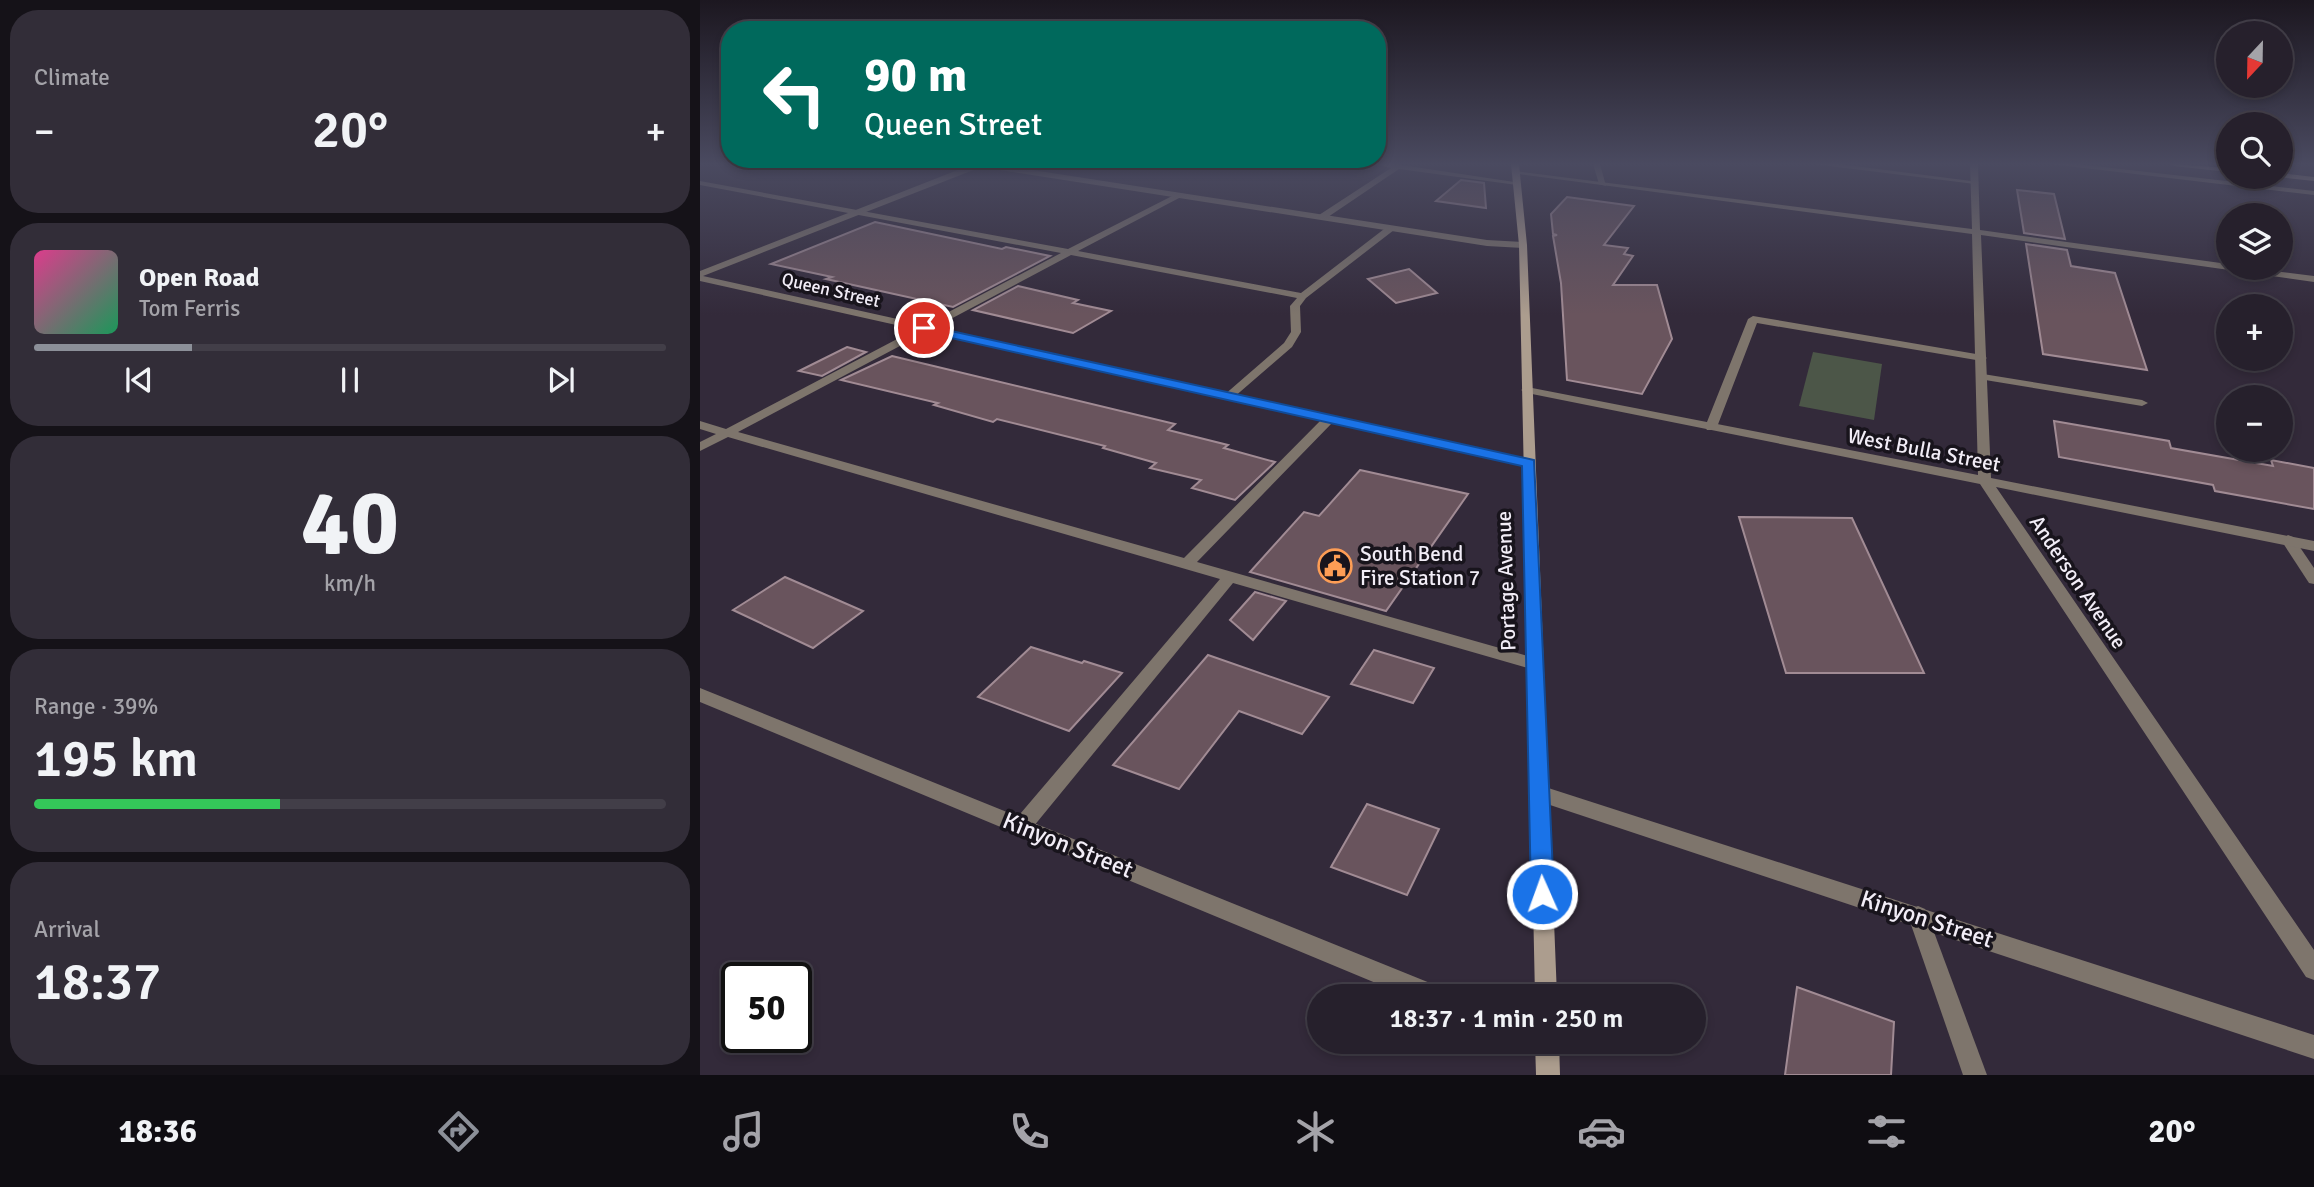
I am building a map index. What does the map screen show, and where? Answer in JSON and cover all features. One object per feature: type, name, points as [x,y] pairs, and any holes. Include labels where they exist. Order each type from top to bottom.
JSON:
[{"type":"main road","name":"Portage Avenue","points":[[1520,214],[1546,984]]},
{"type":"main road","points":[[1547,1054],[1548,1075]]},
{"type":"street","points":[[700,276],[855,214]]},
{"type":"street","points":[[864,214],[1303,296]]},
{"type":"street","points":[[700,447],[1142,214]]},
{"type":"street","points":[[1303,214],[1487,243],[1523,245]]},
{"type":"street","points":[[1322,217],[1326,214]]},
{"type":"street","points":[[1838,214],[2216,266]]},
{"type":"street","points":[[1976,214],[1983,358],[1985,481]]},
{"type":"street","points":[[1228,396],[1288,345],[1296,332],[1295,306],[1303,296],[1391,228]]},
{"type":"street","name":"Queen Street","points":[[700,276],[1529,463]]},
{"type":"street","points":[[2293,276],[2314,279]]},
{"type":"street","points":[[1712,427],[1753,320],[1983,358]]},
{"type":"street","points":[[1983,377],[2142,403]]},
{"type":"street","name":"West Bulla Street","points":[[1527,390],[2314,545]]},
{"type":"street","points":[[1187,564],[1329,419]]},
{"type":"street","points":[[700,425],[1535,664]]},
{"type":"street","name":"Anderson Avenue","points":[[1985,481],[2314,969]]},
{"type":"street","points":[[2288,540],[2314,579]]},
{"type":"street","points":[[1022,826],[1230,577]]},
{"type":"street","name":"Kinyon Street","points":[[700,695],[1406,984]]},
{"type":"street","name":"Kinyon Street","points":[[1539,793],[2314,1047]]},
{"type":"street","points":[[1918,916],[1975,1075]]},
{"type":"green space","points":[[1813,352],[1882,364],[1874,420],[1799,406]]},
{"type":"building","points":[[1551,214],[1628,214],[1604,245],[1628,248],[1624,254],[1633,256],[1613,285],[1657,285],[1672,339],[1642,394],[1567,380],[1561,283],[1553,236],[1557,235],[1553,234]]},
{"type":"building","points":[[2021,214],[2059,214],[2065,239],[2024,233]]},
{"type":"building","points":[[875,222],[1002,249],[1006,247],[1050,256],[953,307],[771,264]]},
{"type":"building","points":[[2026,244],[2067,250],[2071,266],[2115,273],[2147,370],[2043,354]]},
{"type":"building","points":[[1409,269],[1437,293],[1396,303],[1368,279]]},
{"type":"building","points":[[1018,286],[1078,300],[1073,303],[1111,311],[1073,333],[973,310]]},
{"type":"building","points":[[847,347],[866,352],[822,376],[799,371]]},
{"type":"building","points":[[892,356],[1175,424],[1168,430],[1228,445],[1224,448],[1275,462],[1235,500],[1192,488],[1201,480],[1150,468],[1156,463],[1103,448],[1105,446],[997,419],[993,422],[934,405],[938,403],[841,380]]},
{"type":"building","points":[[2054,421],[2169,441],[2171,448],[2216,456],[2216,462],[2250,462],[2273,466],[2272,462],[2282,462],[2314,468],[2314,509],[2215,491],[2213,485],[2059,457]]},
{"type":"building","name":"South Bend Fire Station 7","points":[[1360,470],[1468,494],[1386,611],[1250,572],[1304,512],[1319,516]]},
{"type":"building","points":[[1739,517],[1852,518],[1924,673],[1786,673]]},
{"type":"building","points":[[785,577],[863,611],[813,648],[733,610]]},
{"type":"building","points":[[1255,592],[1286,601],[1253,640],[1230,620]]},
{"type":"building","points":[[1031,647],[1122,673],[1069,731],[978,697]]},
{"type":"building","points":[[1374,650],[1434,668],[1413,703],[1351,684]]},
{"type":"building","points":[[1208,655],[1329,697],[1302,734],[1239,711],[1179,789],[1113,765]]},
{"type":"building","points":[[1367,804],[1439,829],[1407,895],[1331,867]]},
{"type":"building","points":[[1797,987],[1894,1022],[1891,1075],[1785,1075]]},
{"type":"place","name":"South Bend Fire Station 7","points":[[1335,566]]},
{"type":"route","points":[[924,328],[1529,463],[1542,894]]}]
